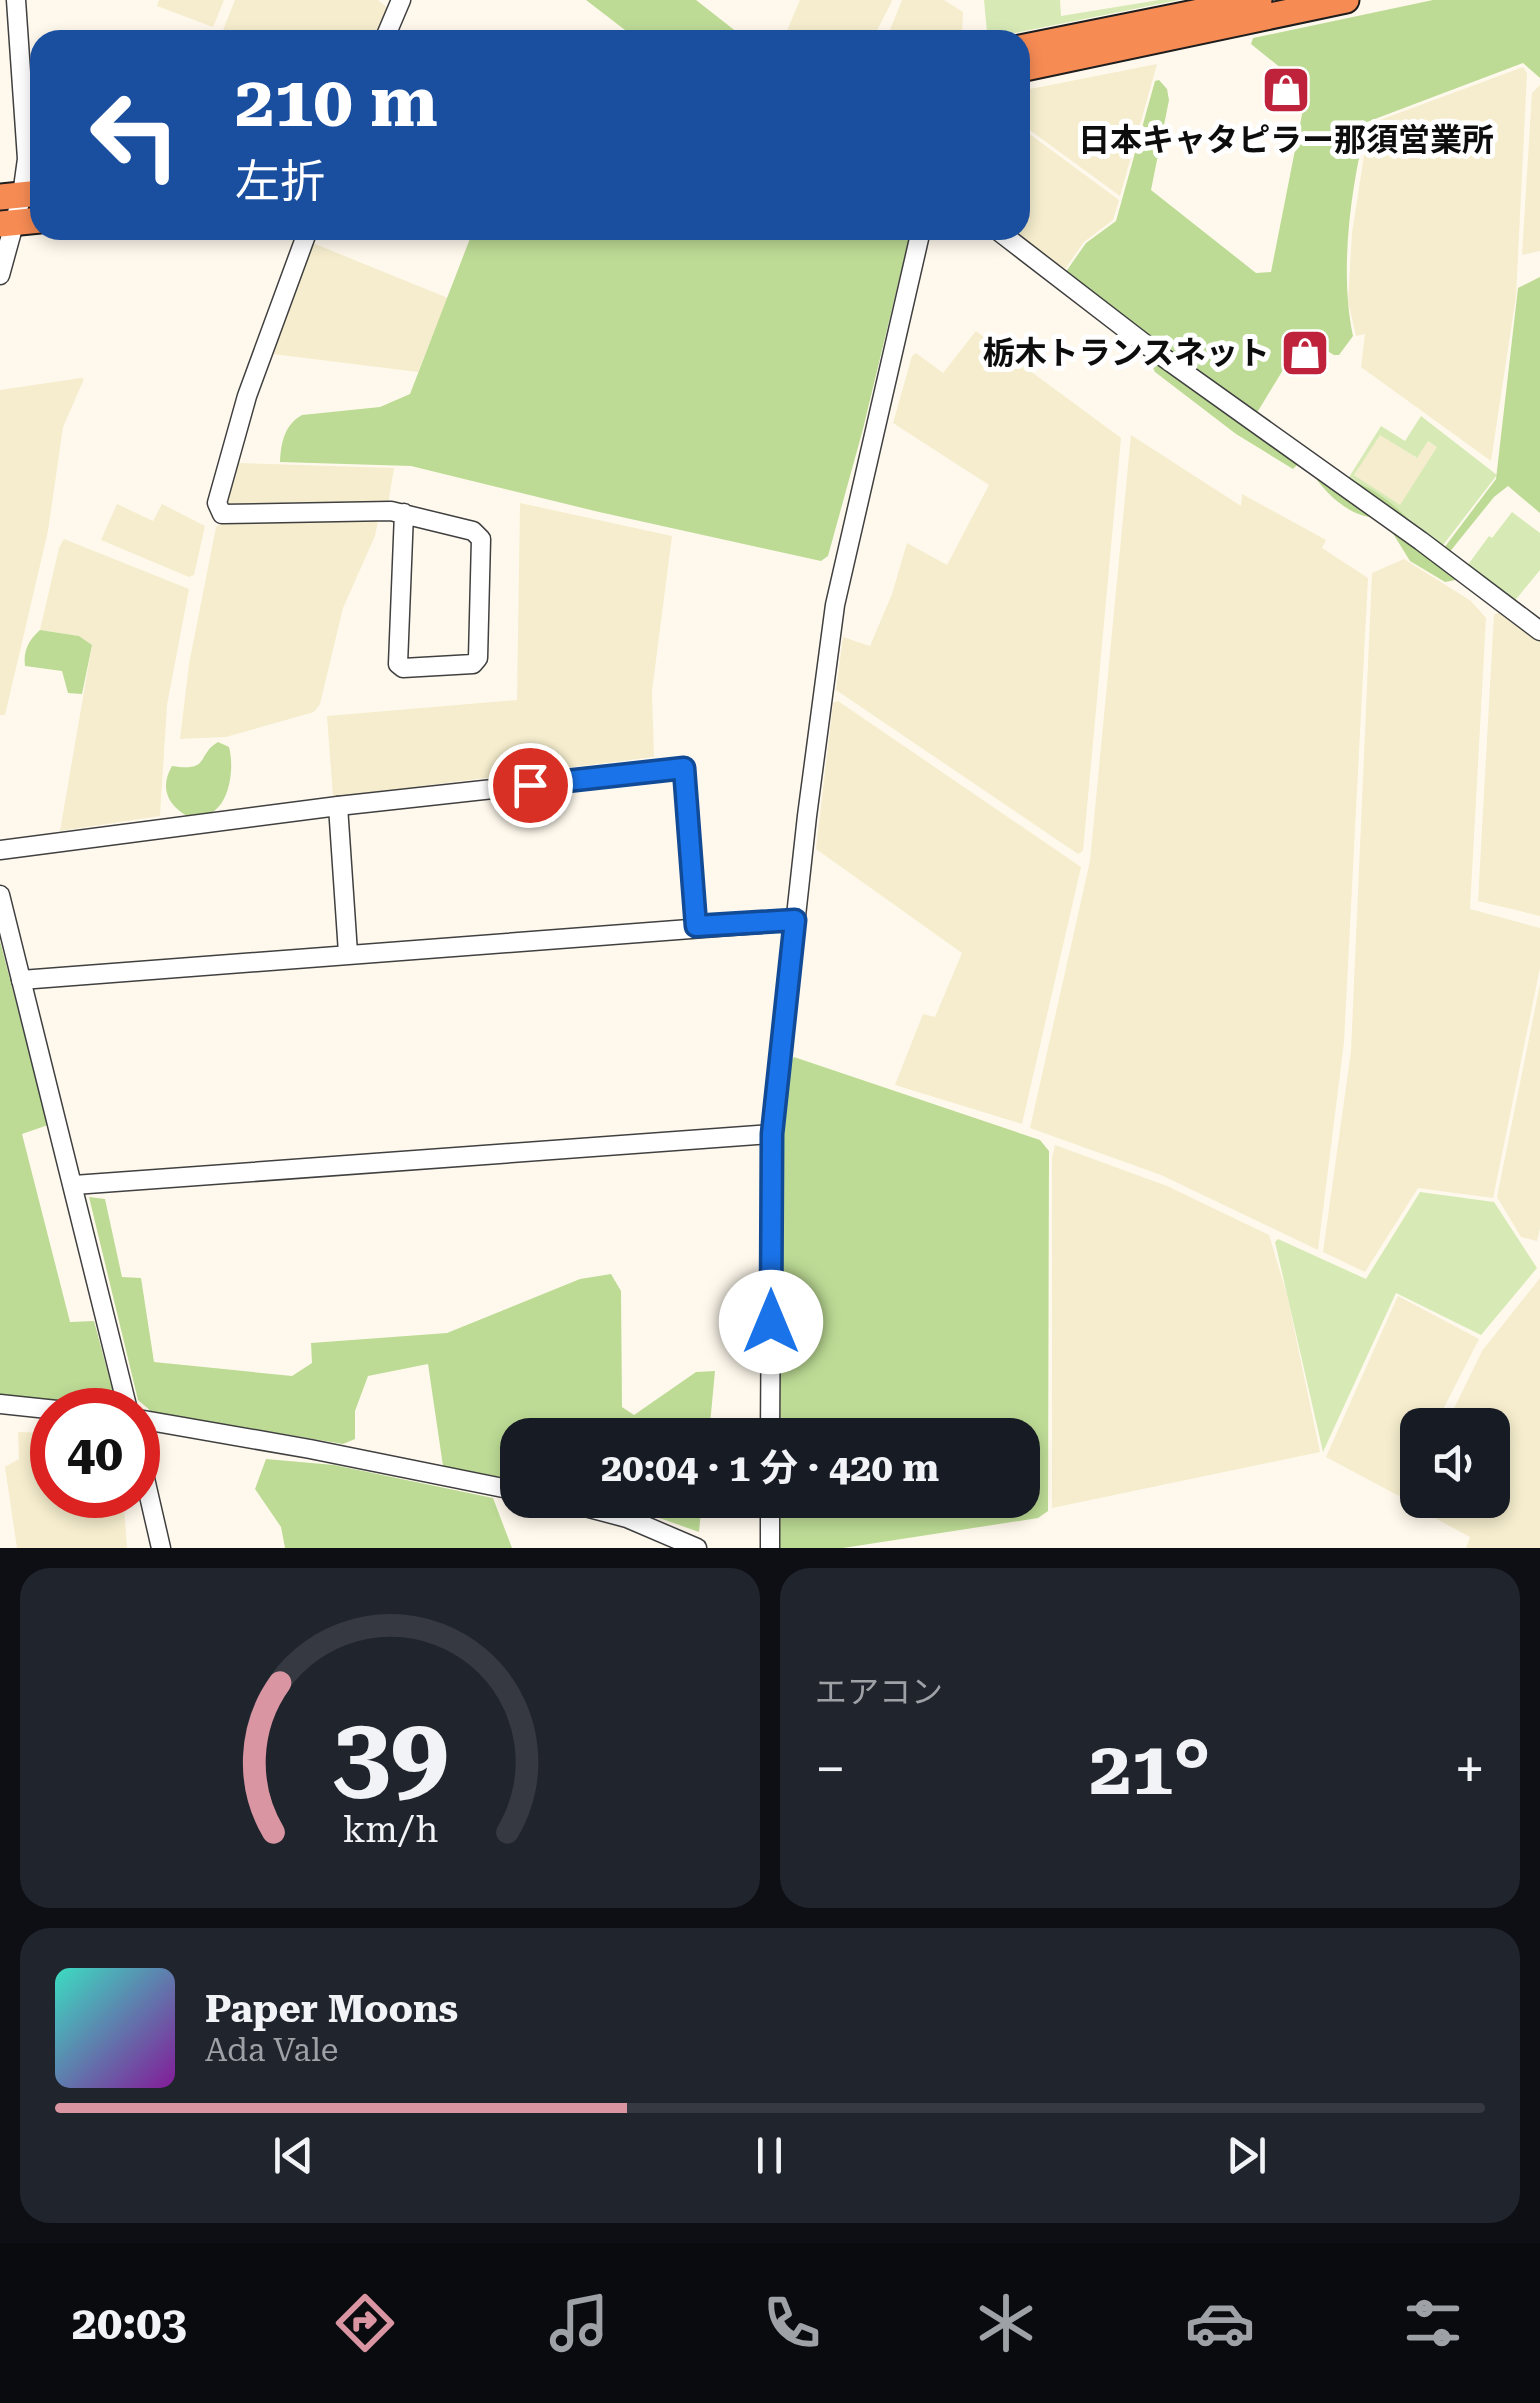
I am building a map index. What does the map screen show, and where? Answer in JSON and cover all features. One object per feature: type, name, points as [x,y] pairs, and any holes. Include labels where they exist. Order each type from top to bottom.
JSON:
[{"type":"highway","points":[[1030,66],[1259,0]]},
{"type":"highway","points":[[1030,46],[1198,15],[1346,0]]},
{"type":"street","points":[[0,275],[18,222],[27,158],[16,0]]},
{"type":"street","points":[[388,30],[401,0]]},
{"type":"street","points":[[304,240],[248,396],[217,504],[222,514],[404,513],[473,531],[481,539],[478,658],[473,664],[402,668],[398,664],[404,513]]},
{"type":"street","points":[[770,1418],[772,1134],[795,920],[835,605],[919,240]]},
{"type":"street","points":[[1011,240],[1149,347],[1540,631]]},
{"type":"street","points":[[0,850],[338,806],[684,768],[696,926]]},
{"type":"street","points":[[338,806],[348,953]]},
{"type":"street","points":[[0,895],[123,1388]]},
{"type":"street","points":[[22,980],[795,920]]},
{"type":"street","points":[[74,1185],[772,1134]]},
{"type":"street","points":[[0,1404],[30,1407]]},
{"type":"street","points":[[160,1423],[500,1488]]},
{"type":"street","points":[[154,1518],[161,1548]]},
{"type":"street","points":[[627,1518],[697,1548]]},
{"type":"street","points":[[770,1518],[770,1548]]},
{"type":"shaded area","points":[[159,0],[224,0],[213,27],[157,6]]},
{"type":"shaded area","points":[[235,0],[378,0],[390,10],[382,30],[223,30]]},
{"type":"shaded area","points":[[800,0],[892,1],[877,30],[787,30]]},
{"type":"shaded area","points":[[902,0],[944,0],[963,12],[962,30],[890,30]]},
{"type":"shaded area","points":[[1157,64],[1120,196],[1030,130],[1030,89]]},
{"type":"shaded area","points":[[1523,67],[1527,73],[1516,296],[1491,461],[1361,367],[1365,334],[1356,336],[1348,301],[1352,233],[1369,124]]},
{"type":"shaded area","points":[[1540,85],[1540,251],[1522,255],[1532,93]]},
{"type":"shaded area","points":[[1030,134],[1119,200],[1113,220],[1084,242],[1063,272],[1024,240],[1030,240]]},
{"type":"shaded area","points":[[310,242],[448,298],[418,372],[273,354]]},
{"type":"shaded area","points":[[976,331],[1121,438],[1083,851],[1078,854],[836,690],[843,637],[870,646],[892,594],[907,543],[947,565],[989,485],[893,423],[912,356],[916,353],[943,373]]},
{"type":"shaded area","points":[[84,379],[63,427],[48,531],[5,715],[0,715],[0,390]]},
{"type":"shaded area","points":[[1380,434],[1416,458],[1428,441],[1437,447],[1400,506],[1354,475]]},
{"type":"shaded area","points":[[1131,435],[1241,506],[1242,494],[1326,540],[1322,548],[1368,578],[1344,1042],[1318,1250],[1161,1175],[1030,1128],[1090,861]]},
{"type":"shaded area","points":[[237,463],[394,468],[388,504],[232,509],[226,501]]},
{"type":"shaded area","points":[[520,503],[672,536],[652,691],[654,757],[333,797],[327,716],[517,700]]},
{"type":"shaded area","points":[[117,504],[153,521],[162,504],[205,526],[194,575],[189,577],[101,540]]},
{"type":"shaded area","points":[[378,521],[343,608],[320,704],[314,712],[226,737],[180,739],[189,664],[216,527],[223,523]]},
{"type":"shaded area","points":[[64,539],[189,589],[167,705],[160,816],[60,831],[92,645],[79,636],[40,630]]},
{"type":"shaded area","points":[[1404,559],[1471,601],[1486,618],[1470,909],[1540,928],[1540,968],[1493,1198],[1418,1188],[1365,1272],[1323,1252],[1351,1051],[1372,573]]},
{"type":"shaded area","points":[[1499,613],[1540,642],[1540,916],[1478,901],[1494,614]]},
{"type":"shaded area","points":[[838,701],[1081,867],[1022,1124],[895,1085],[923,1014],[935,1017],[962,953],[816,849],[833,703]]},
{"type":"shaded area","points":[[1540,984],[1537,1241],[1521,1237],[1497,1197]]},
{"type":"shaded area","points":[[1055,1145],[1167,1186],[1269,1235],[1287,1295],[1320,1452],[1052,1508]]},
{"type":"shaded area","points":[[1540,1278],[1540,1548],[1466,1548],[1470,1537],[1435,1518],[1510,1518],[1510,1408],[1454,1408],[1482,1351]]},
{"type":"shaded area","points":[[1398,1296],[1479,1339],[1444,1408],[1400,1408],[1399,1496],[1326,1457]]},
{"type":"shaded area","points":[[18,1432],[30,1432],[30,1518],[125,1518],[127,1548],[17,1548],[5,1467],[19,1459]]},
{"type":"green space","points":[[586,0],[696,0],[734,30],[625,30]]},
{"type":"green space","points":[[984,0],[1060,0],[1061,16],[1179,0],[1030,30],[987,30]]},
{"type":"green space","points":[[1433,0],[1540,0],[1540,78],[1523,63],[1367,122],[1356,174],[1347,256],[1353,336],[1339,355],[1334,355],[1298,334],[1281,360],[1283,370],[1255,416],[1301,461],[1293,469],[1236,434],[1155,372],[1148,357],[1065,273],[1086,243],[1116,221],[1155,81],[1159,80],[1167,89],[1169,100],[1151,190],[1256,273],[1271,272],[1307,89],[1251,44],[1253,38]]},
{"type":"green space","points":[[469,240],[909,240],[863,429],[828,556],[821,561],[411,466],[280,462],[285,435],[302,415],[380,407],[410,394]]},
{"type":"green space","points":[[1540,277],[1540,513],[1508,486],[1494,497],[1448,554],[1444,548],[1496,479],[1518,288]]},
{"type":"green space","points":[[1421,416],[1497,475],[1440,549],[1346,482],[1381,426],[1405,441]],"holes":[[[1380,435],[1417,458],[1428,441],[1437,447],[1400,505],[1354,475]]]},
{"type":"green space","points":[[1312,472],[1373,490],[1412,523],[1458,574],[1456,580],[1445,582],[1410,561],[1389,527],[1376,517],[1357,514],[1339,503]]},
{"type":"green space","points":[[1512,512],[1540,533],[1540,570],[1513,603],[1467,566]]},
{"type":"green space","points":[[40,630],[79,636],[92,645],[82,694],[68,693],[62,671],[25,666],[28,646]]},
{"type":"green space","points":[[218,742],[229,747],[228,790],[214,811],[189,817],[168,796],[168,774],[172,766],[198,764]]},
{"type":"green space","points":[[0,941],[48,1125],[22,1134],[70,1322],[94,1321],[112,1388],[30,1388],[30,1403],[0,1400]]},
{"type":"green space","points":[[794,1057],[1040,1140],[1049,1151],[1048,1511],[1040,1517],[1040,1418],[778,1418],[786,1068]]},
{"type":"green space","points":[[1420,1192],[1494,1202],[1537,1268],[1481,1335],[1396,1293],[1323,1452],[1275,1242],[1278,1239],[1366,1279]]},
{"type":"green space","points":[[89,1197],[105,1199],[122,1277],[141,1278],[154,1362],[292,1376],[312,1363],[311,1343],[447,1333],[580,1279],[611,1274],[621,1291],[622,1407],[634,1415],[696,1372],[715,1371],[711,1418],[500,1418],[500,1477],[443,1466],[428,1364],[368,1376],[355,1411],[355,1439],[343,1444],[160,1413],[160,1388],[135,1388]]},
{"type":"green space","points":[[266,1459],[334,1465],[493,1498],[512,1548],[285,1548],[281,1527],[255,1489]]},
{"type":"green space","points":[[660,1518],[700,1518],[699,1532]]},
{"type":"green space","points":[[778,1518],[1038,1518],[843,1548],[777,1548]]},
{"type":"place","name":"日本キャタピラー那須営業所","points":[[1286,90]]},
{"type":"place","name":"栃木トランスネット","points":[[1305,353]]},
{"type":"route","points":[[530,785],[684,768],[696,926],[795,920],[772,1134],[771,1322]]}]
